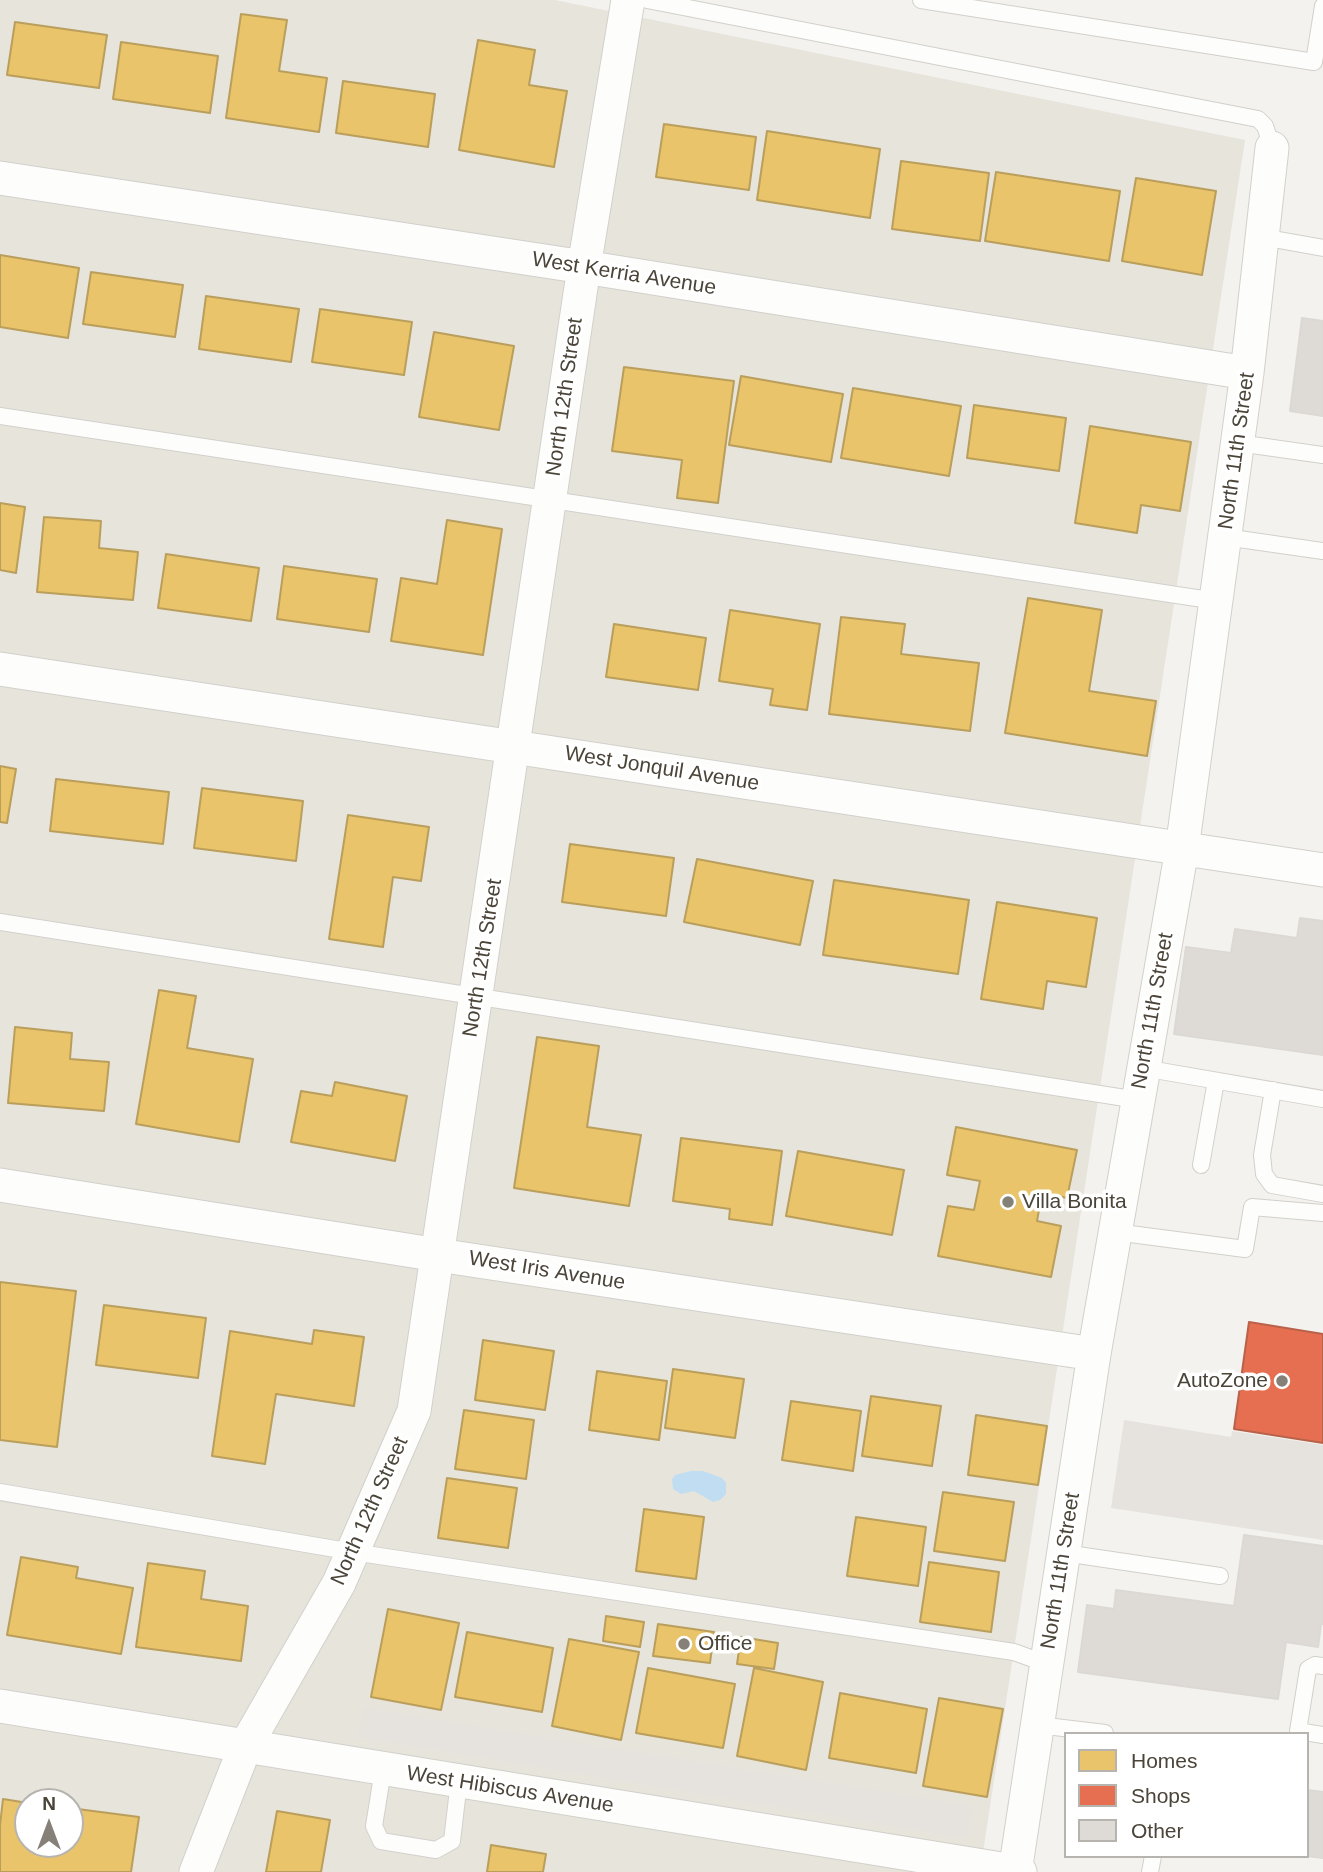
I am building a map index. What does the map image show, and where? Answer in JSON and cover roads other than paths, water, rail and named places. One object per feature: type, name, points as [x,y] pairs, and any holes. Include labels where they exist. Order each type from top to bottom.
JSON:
[{"type":"street","name":"North 12th Street","points":[[196,1872],[245,1747],[340,1583],[414,1411],[584,267],[628,0]]},
{"type":"street","name":"North 11th Street","points":[[1017,1871],[1094,1354],[1182,849],[1247,373],[1272,148]]},
{"type":"street","name":"West Kerria Avenue","points":[[0,178],[584,267],[1247,373]]},
{"type":"street","name":"West Jonquil Avenue","points":[[0,669],[1323,870]]},
{"type":"street","name":"West Iris Avenue","points":[[0,1185],[438,1255],[1094,1354]]},
{"type":"street","name":"West Hibiscus Avenue","points":[[0,1706],[1017,1871]]},
{"type":"lane","points":[[646,0],[1258,120],[1265,126],[1272,148]]},
{"type":"lane","points":[[920,0],[1314,62],[1323,6]]},
{"type":"lane","points":[[1262,237],[1323,248]]},
{"type":"lane","points":[[0,416],[1216,601]]},
{"type":"lane","points":[[1238,443],[1323,455]]},
{"type":"lane","points":[[1225,537],[1323,551]]},
{"type":"lane","points":[[0,922],[477,996],[1141,1084],[1216,1081],[1323,1098]]},
{"type":"lane","points":[[1201,1165],[1216,1081]]},
{"type":"lane","points":[[1273,1090],[1262,1154],[1264,1174],[1272,1185],[1323,1194]]},
{"type":"lane","points":[[1115,1232],[1245,1249],[1252,1207],[1323,1213]]},
{"type":"lane","points":[[0,1492],[353,1552],[1014,1652],[1047,1664]]},
{"type":"lane","points":[[1064,1553],[1220,1576]]},
{"type":"lane","points":[[1295,1732],[1308,1669],[1315,1665],[1323,1666]]},
{"type":"lane","points":[[1038,1725],[1099,1732]]},
{"type":"lane","points":[[383,1770],[373,1826],[381,1841],[436,1850],[452,1841],[458,1781]]},
{"type":"water","points":[[703,1471],[722,1478],[726,1483],[726,1494],[713,1502],[694,1491],[681,1494],[673,1489],[672,1479],[675,1475]]},
{"type":"place","name":"Villa Bonita","points":[[1008,1202]]},
{"type":"place","name":"AutoZone","points":[[1282,1381]]},
{"type":"place","name":"Office","points":[[684,1644]]}]
